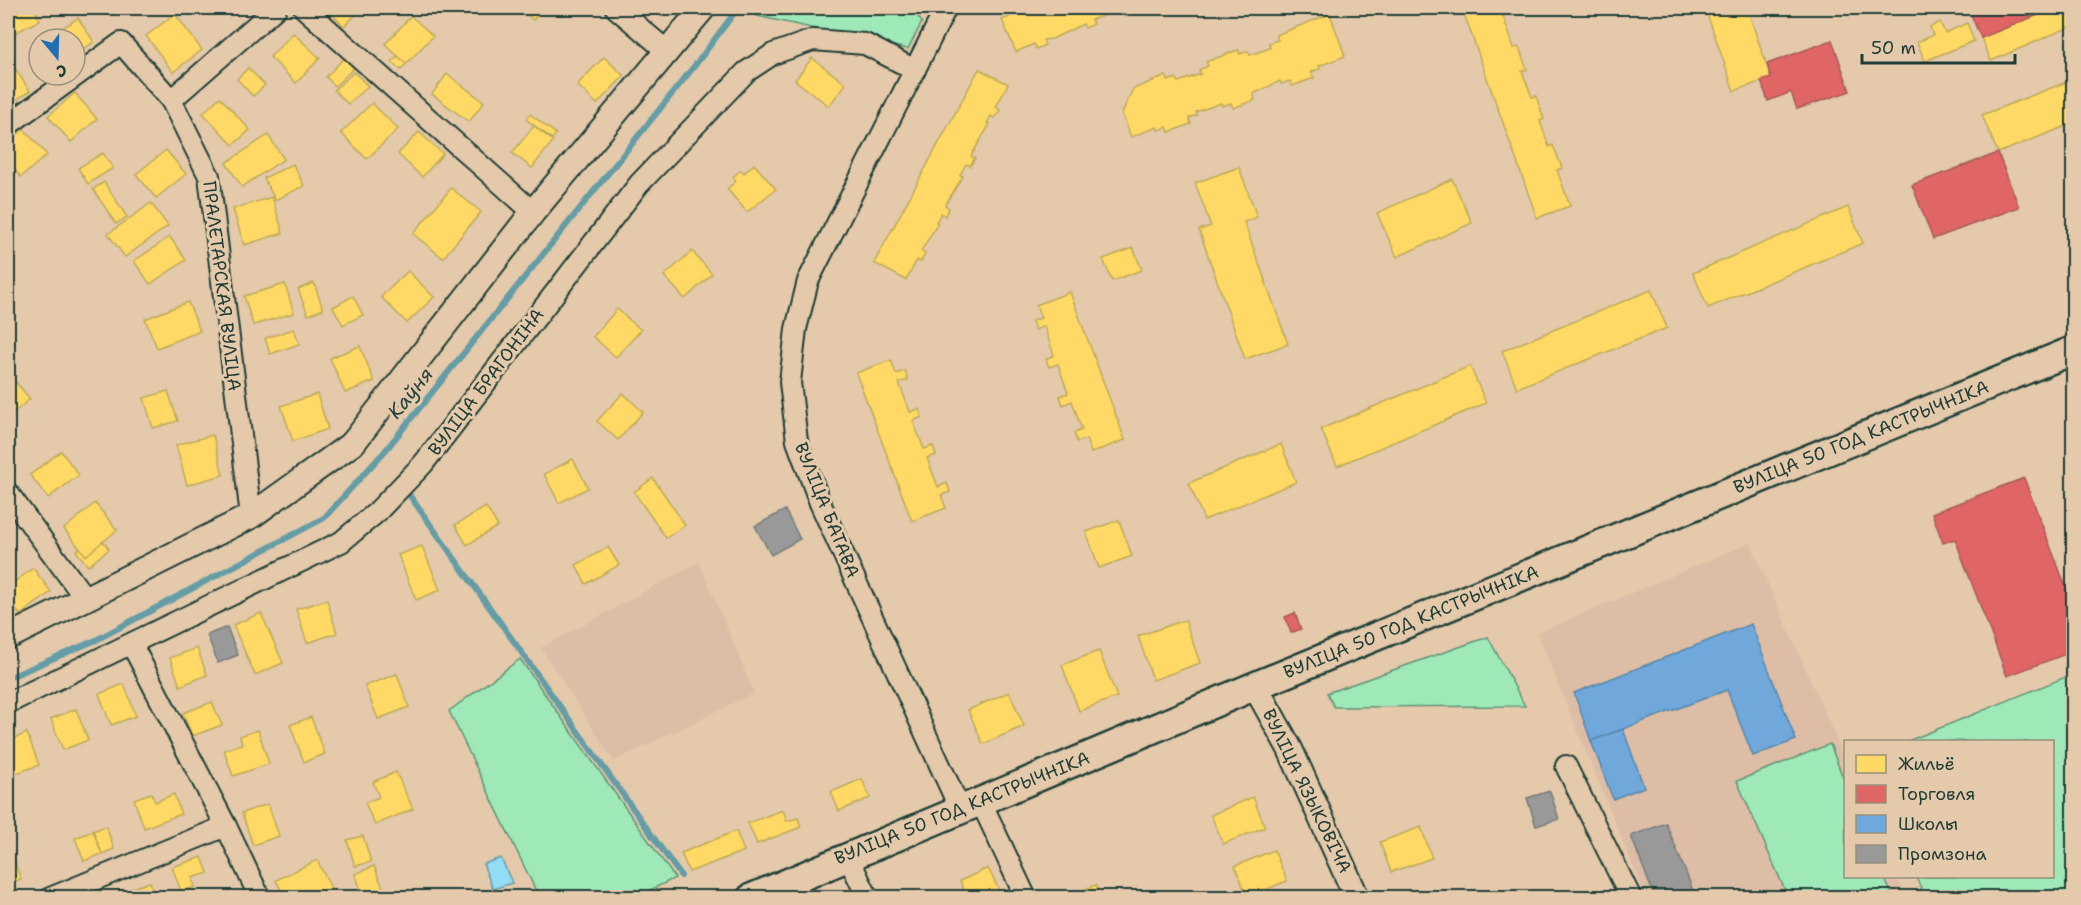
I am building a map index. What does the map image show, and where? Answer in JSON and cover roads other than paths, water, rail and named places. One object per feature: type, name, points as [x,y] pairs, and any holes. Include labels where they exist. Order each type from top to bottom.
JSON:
[{"type":"main road","name":"ВУЛІЦА 50 ГОД КАСТРЫЧНІКА","points":[[750,897],[1255,686],[2073,350]]},
{"type":"street","points":[[171,100],[276,8]]},
{"type":"street","points":[[304,8],[533,212]]},
{"type":"street","points":[[616,8],[668,52]]},
{"type":"street","points":[[8,637],[84,597],[251,516],[353,443],[533,212],[703,8]]},
{"type":"street","name":"ВУЛІЦА БАТАВА","points":[[946,8],[808,281],[796,329],[790,382],[797,441],[820,503],[971,805],[1026,897]]},
{"type":"street","name":"ВУЛІЦА БРАГОНІНА","points":[[8,703],[341,542],[377,512],[423,464],[639,184],[746,72],[773,54],[813,40],[865,44],[915,70]]},
{"type":"street","name":"ПРАЛЕТАРСКАЯ ВУЛІЦА","points":[[8,125],[121,43],[171,100],[209,176],[251,516]]},
{"type":"street","points":[[8,493],[84,597]]},
{"type":"street","points":[[132,645],[226,826],[260,897]]},
{"type":"street","name":"ВУЛІЦА ЯЗЫКОВІЧА","points":[[1255,686],[1290,749],[1358,897]]},
{"type":"street","points":[[1566,766],[1631,897]]},
{"type":"street","points":[[50,897],[226,826]]},
{"type":"street","points":[[847,855],[868,897]]},
{"type":"water","points":[[501,858],[512,883],[493,889],[483,864]]},
{"type":"waterway","name":"Каўня","points":[[8,678],[96,640],[324,518],[385,451],[696,64],[738,8]]},
{"type":"waterway","points":[[410,496],[681,876]]}]
